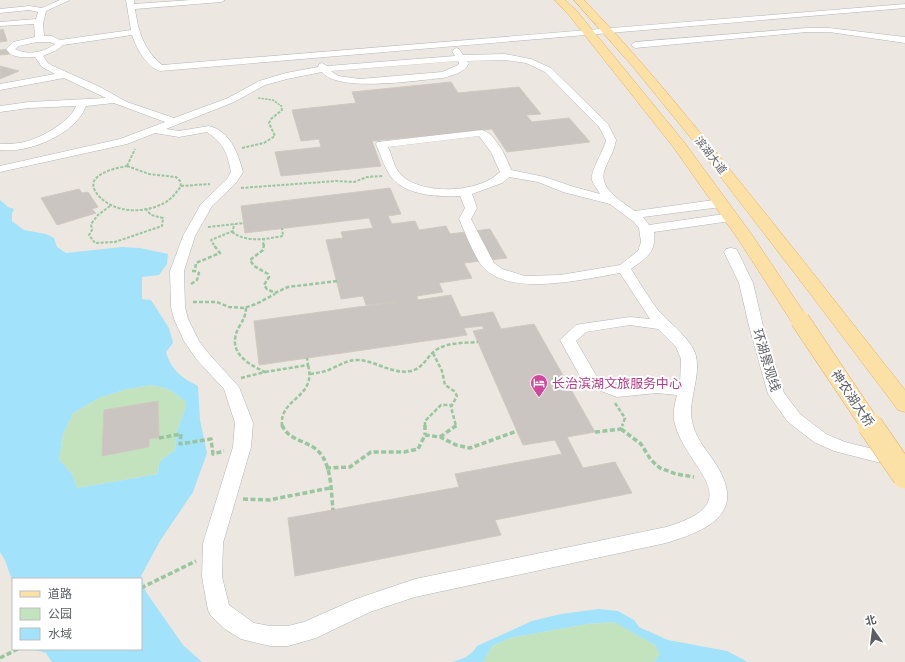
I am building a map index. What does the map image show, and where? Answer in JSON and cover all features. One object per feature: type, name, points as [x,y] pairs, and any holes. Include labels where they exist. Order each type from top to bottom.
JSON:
[{"type":"main road","name":"滨湖大道","points":[[560,0],[679,145],[721,203],[800,320]]},
{"type":"main road","name":"滨湖大道","points":[[579,0],[607,29],[672,104],[793,257],[905,405]]},
{"type":"main road","name":"神农湖大桥","points":[[800,320],[905,476]]},
{"type":"street","points":[[0,11],[29,8],[44,10],[66,0]]},
{"type":"street","points":[[221,0],[130,4],[134,32],[141,45],[158,66],[586,30],[905,6]]},
{"type":"street","points":[[607,29],[905,3]]},
{"type":"street","points":[[40,39],[37,27],[38,20],[44,10]]},
{"type":"street","points":[[0,24],[38,20]]},
{"type":"street","points":[[635,45],[807,30],[829,30],[905,40]]},
{"type":"street","points":[[59,43],[56,48],[37,54],[19,54],[14,53],[10,49],[12,46],[22,42],[40,39],[52,39],[59,43],[134,32]]},
{"type":"street","points":[[316,53],[324,69],[328,74],[335,78],[345,81],[360,82],[384,81],[443,75],[454,72],[462,67],[464,63],[462,58],[448,42]]},
{"type":"street","points":[[37,54],[45,65],[64,75],[123,104],[175,122]]},
{"type":"street","points":[[82,104],[81,112],[53,133],[21,146],[3,147],[2,169],[123,142],[209,108],[274,79],[324,69],[482,56],[515,58],[538,64],[553,74],[604,126],[611,140],[607,155],[598,172],[598,180],[607,196],[632,215],[645,229],[648,242],[644,253],[624,268],[539,281],[510,277],[497,272],[488,265],[465,219],[471,208],[465,192]]},
{"type":"street","points":[[0,87],[64,75]]},
{"type":"street","points":[[0,109],[26,105],[82,104],[115,100]]},
{"type":"street","points":[[209,108],[211,116],[210,129]]},
{"type":"street","points":[[154,130],[179,134],[210,129],[220,136],[232,151],[237,172],[232,181],[208,204],[194,228],[180,260],[177,273],[178,303],[181,319],[192,341],[203,357],[228,382],[244,423],[242,447],[213,543],[212,577],[219,610],[232,622],[249,632],[270,636],[288,636],[308,631],[363,605],[415,588],[666,535],[687,529],[702,522],[711,515],[719,501],[718,487],[714,478],[688,437],[684,426],[682,408],[686,391],[689,364],[688,353],[684,346],[663,325],[644,301],[624,268]]},
{"type":"street","points":[[482,133],[499,154],[503,161],[506,173],[498,181],[465,192],[444,192],[417,187],[406,183],[397,177],[381,144],[482,133]]},
{"type":"street","points":[[506,173],[541,179],[567,189],[612,201]]},
{"type":"street","points":[[632,215],[721,203]]},
{"type":"street","points":[[645,229],[731,218]]},
{"type":"street","name":"环湖景观线","points":[[732,252],[746,283],[756,326],[776,394],[794,418],[820,438],[840,447],[878,456],[905,456]]},
{"type":"street","points":[[663,325],[630,321],[581,328],[568,340],[591,381],[613,391],[617,392],[657,388],[686,391]]},
{"type":"path","points":[[232,151],[271,140],[275,136],[269,123],[271,119],[282,110],[278,102],[273,100],[239,95]]},
{"type":"path","points":[[123,142],[135,149],[127,166]]},
{"type":"path","points":[[181,186],[180,181],[176,177],[149,174],[127,166],[103,174],[96,179],[93,184],[99,197],[110,206],[128,210],[144,208],[165,202],[181,186],[210,184],[240,188],[336,181],[354,182],[367,177],[395,174]]},
{"type":"path","points":[[110,206],[91,224],[92,230],[89,235],[95,243],[104,244],[116,242],[134,234],[162,226],[163,218],[152,215],[144,208]]},
{"type":"path","points":[[194,228],[244,223]]},
{"type":"path","points":[[232,232],[234,224]]},
{"type":"path","points":[[232,232],[234,235],[245,238],[264,239],[283,236],[282,228]]},
{"type":"path","points":[[177,273],[195,271],[196,263],[220,253],[211,240],[232,232]]},
{"type":"path","points":[[264,239],[263,250],[250,260],[254,266],[268,274],[270,277],[264,285],[267,289],[276,294]]},
{"type":"path","points":[[178,303],[218,302],[229,307],[246,307],[256,304],[288,288],[337,281]]},
{"type":"path","points":[[246,307],[246,317],[239,328],[234,341],[236,349],[239,355],[250,365],[265,372]]},
{"type":"path","points":[[310,374],[330,370],[348,361],[356,360],[365,360],[396,370],[411,371],[423,366],[433,352],[442,347],[478,342]]},
{"type":"path","points":[[433,352],[442,371],[445,385],[454,391],[457,396],[451,405],[451,410],[457,425],[440,437]]},
{"type":"path","points":[[307,358],[311,379],[308,385],[288,407],[282,417],[282,424],[290,437],[320,452],[325,460],[333,510]]},
{"type":"path","points":[[228,382],[265,372],[308,365]]},
{"type":"path","points":[[613,391],[611,398],[626,418],[622,429]]},
{"type":"path","points":[[326,468],[350,467],[371,452],[404,452],[418,449],[425,435],[425,422],[441,405],[451,405]]},
{"type":"path","points":[[595,432],[622,429]]},
{"type":"path","points":[[622,429],[625,434],[637,440],[643,446],[657,466],[667,472],[680,475],[714,478]]},
{"type":"path","points":[[425,435],[440,437],[456,445],[470,448],[517,431]]},
{"type":"path","points":[[159,438],[181,434],[180,444],[211,439],[213,454],[242,447]]},
{"type":"path","points":[[227,499],[269,500],[330,488]]},
{"type":"path","points":[[142,588],[213,553]]},
{"type":"path","points":[[0,658],[16,650]]},
{"type":"green space","points":[[152,385],[168,389],[185,401],[185,409],[177,432],[175,450],[159,462],[158,474],[77,488],[72,474],[59,460],[63,434],[73,413],[99,398],[127,389]]},
{"type":"green space","points":[[615,622],[655,645],[661,654],[654,662],[483,662],[492,646],[510,638],[587,624]]},
{"type":"water","points":[[0,200],[8,207],[14,209],[12,213],[12,221],[24,230],[46,234],[54,238],[57,247],[66,253],[122,247],[140,248],[168,254],[167,264],[159,275],[142,277],[142,299],[151,300],[169,328],[173,343],[166,352],[174,369],[187,380],[198,386],[200,420],[207,453],[193,492],[160,541],[141,576],[142,578],[12,578],[12,580],[5,560],[0,552]],"holes":[[[152,385],[168,389],[185,401],[185,409],[177,432],[175,450],[159,462],[158,474],[77,488],[72,474],[59,460],[63,434],[73,413],[99,398],[127,389]]]},
{"type":"water","points":[[142,579],[146,592],[183,645],[202,662],[52,662],[46,653],[36,650],[142,650]]},
{"type":"water","points":[[599,609],[618,611],[634,620],[639,627],[668,640],[727,651],[748,662],[654,662],[660,654],[655,645],[614,622],[587,624],[510,638],[492,646],[483,662],[452,662],[466,657],[477,646],[532,621],[561,614]]},
{"type":"building","points":[[3,29],[7,41],[0,42],[0,30]]},
{"type":"building","points":[[7,49],[10,54],[0,55],[0,50]]},
{"type":"building","points":[[0,66],[19,71],[0,79]]},
{"type":"building","points":[[451,82],[458,93],[519,87],[541,114],[526,115],[532,122],[569,118],[590,142],[507,152],[492,129],[372,141],[381,166],[281,176],[275,152],[321,147],[319,139],[301,141],[292,110],[356,103],[352,92]]},
{"type":"building","name":"长治滨湖文旅服务中心","points":[[390,188],[401,214],[388,216],[392,224],[415,221],[419,230],[446,226],[450,234],[490,229],[507,258],[464,263],[472,278],[439,283],[443,292],[417,296],[418,300],[451,295],[461,317],[493,312],[501,329],[534,324],[595,432],[567,437],[583,468],[615,462],[632,493],[495,520],[501,535],[295,576],[288,518],[459,487],[455,474],[562,454],[555,440],[523,445],[473,331],[484,329],[482,326],[464,328],[467,335],[259,365],[254,321],[395,302],[366,305],[363,296],[341,299],[326,240],[343,238],[341,232],[373,228],[369,218],[245,233],[241,206]]},
{"type":"building","points":[[79,189],[82,193],[88,192],[98,207],[92,209],[96,213],[57,225],[41,198]]},
{"type":"building","points":[[158,401],[159,438],[149,439],[149,447],[102,456],[104,410]]},
{"type":"place","name":"长治滨湖文旅服务中心","points":[[539,398]]}]
